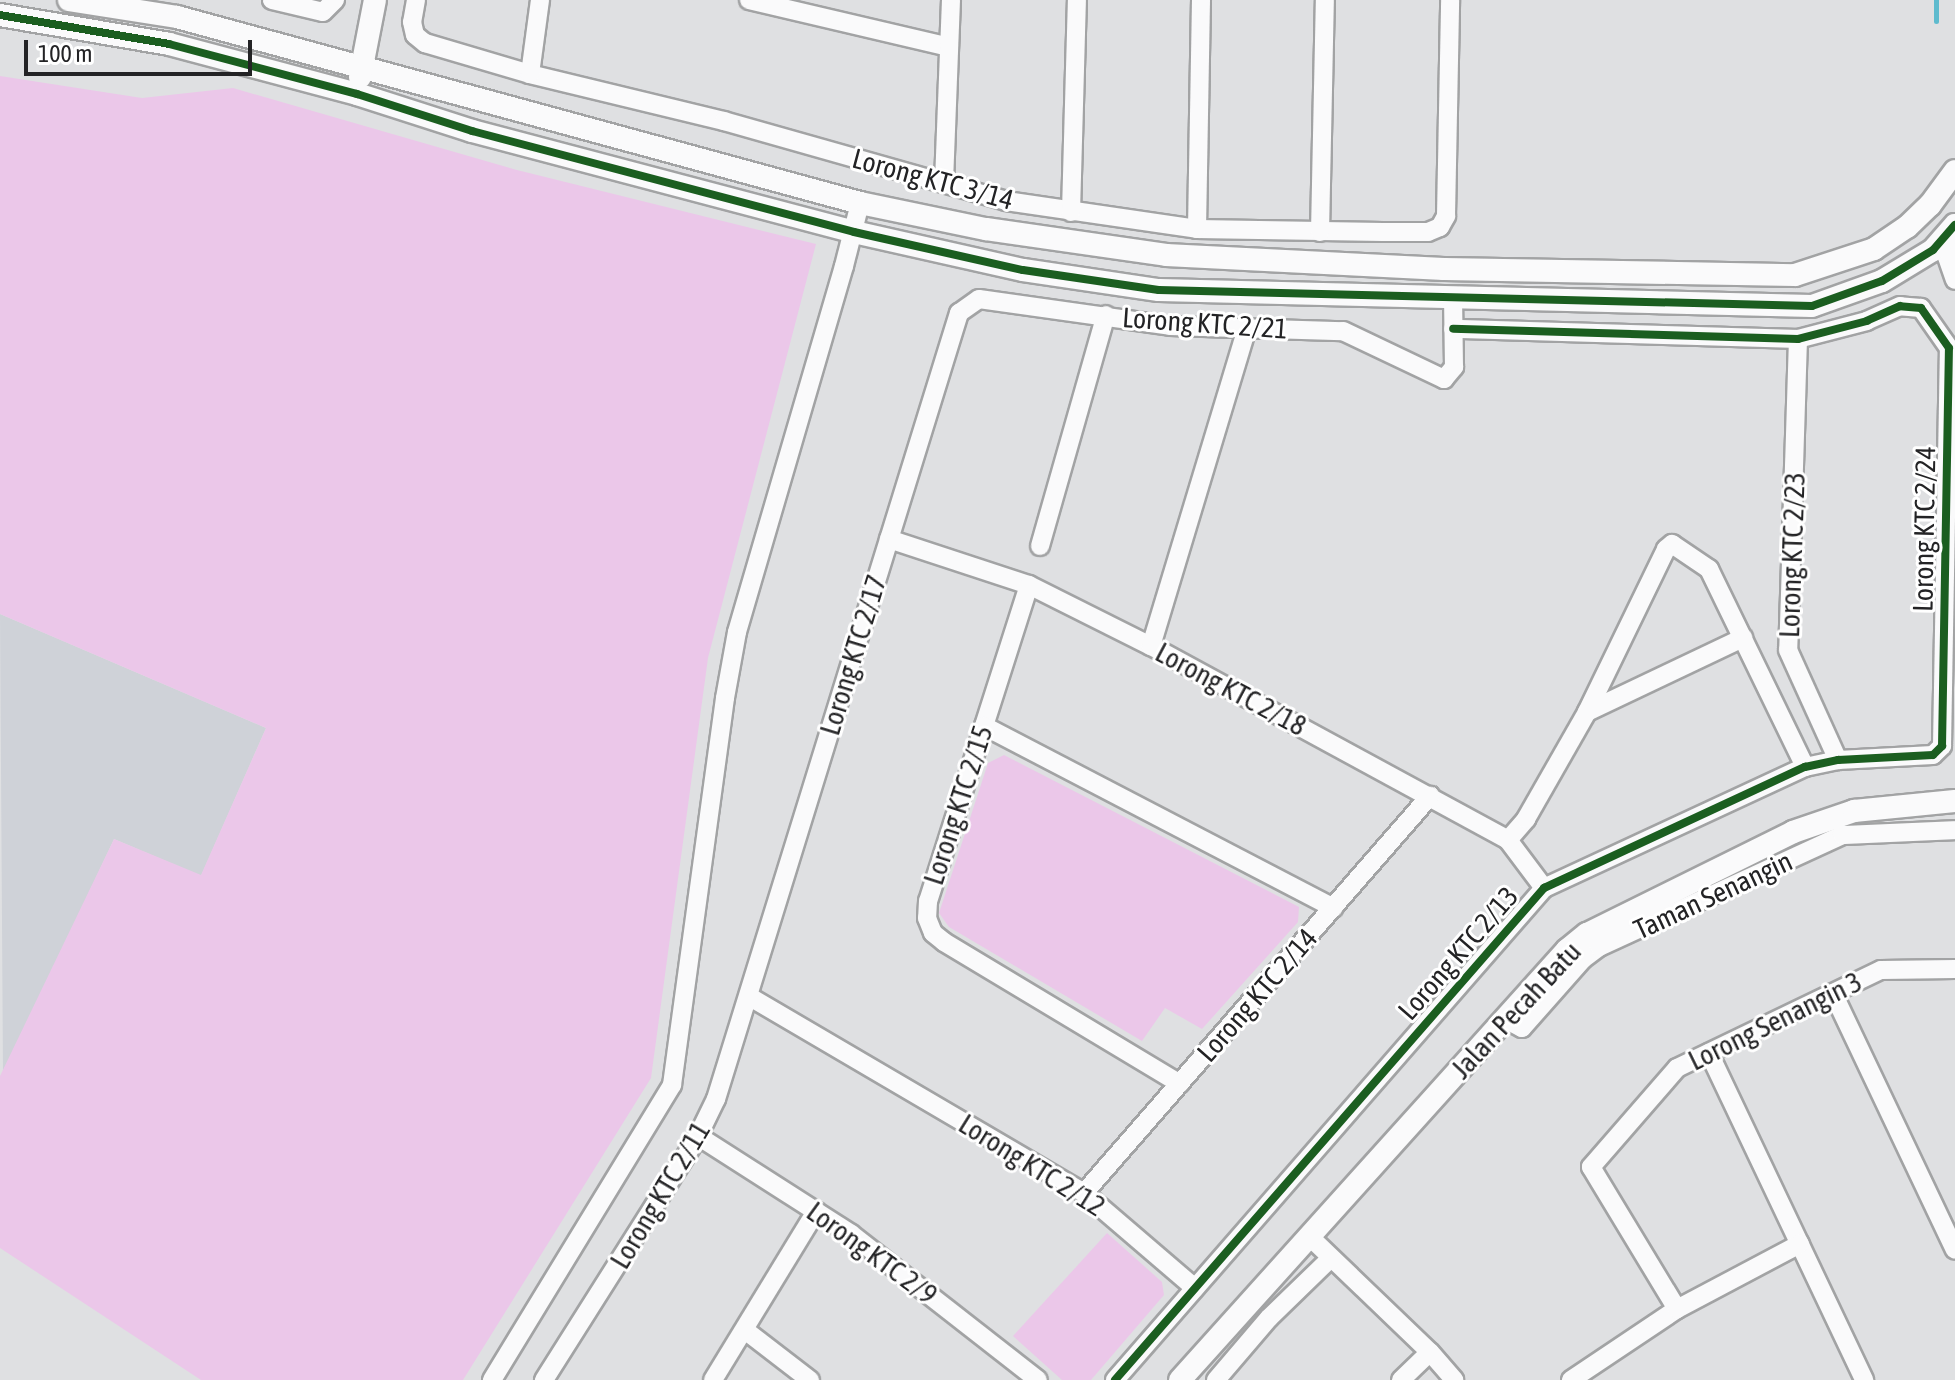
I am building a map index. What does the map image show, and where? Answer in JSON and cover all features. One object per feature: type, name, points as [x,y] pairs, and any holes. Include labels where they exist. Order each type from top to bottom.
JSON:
[{"type":"street","points":[[69,0],[177,17],[860,203],[986,229],[1166,255],[1444,269],[1795,275],[1874,249],[1907,227],[1930,205],[1955,171]]},
{"type":"street","points":[[272,0],[329,6]]},
{"type":"street","points":[[357,94],[375,0]]},
{"type":"street","name":"Lorong KTC 3/14","points":[[416,0],[412,22],[415,35],[425,43],[530,74],[724,121],[1006,201],[1197,229],[1320,232],[1428,232],[1440,227],[1446,216],[1450,0]]},
{"type":"street","points":[[530,74],[540,0]]},
{"type":"street","points":[[749,0],[949,47]]},
{"type":"street","points":[[944,182],[951,0]]},
{"type":"street","points":[[1071,212],[1077,0]]},
{"type":"street","points":[[1197,229],[1201,0]]},
{"type":"street","points":[[1320,232],[1325,0]]},
{"type":"street","points":[[0,15],[169,44],[357,94],[472,131],[854,232],[1023,270],[1159,290],[1812,306],[1882,281],[1933,250],[1955,226]]},
{"type":"street","points":[[492,1380],[672,1085],[722,713],[737,632],[860,203]]},
{"type":"street","points":[[1953,277],[1946,245],[1955,226]]},
{"type":"street","points":[[1913,262],[1927,262],[1953,277]]},
{"type":"street","points":[[1453,297],[1453,329],[1798,339]]},
{"type":"street","name":"Lorong KTC 2/21","points":[[959,313],[979,299],[1170,326],[1343,331],[1444,379],[1454,367],[1453,329]]},
{"type":"street","name":"Lorong KTC 2/24","points":[[1798,339],[1867,321],[1900,306],[1921,308],[1949,348],[1942,746],[1933,755]]},
{"type":"street","name":"Lorong KTC 2/17","points":[[750,997],[959,313]]},
{"type":"street","points":[[1040,546],[1106,315]]},
{"type":"street","points":[[1151,646],[1247,329]]},
{"type":"street","name":"Lorong KTC 2/23","points":[[1798,339],[1788,650],[1838,760]]},
{"type":"street","name":"Lorong KTC 2/18","points":[[889,539],[1029,585],[1151,646],[1508,840],[1544,888]]},
{"type":"street","points":[[1508,840],[1526,819],[1587,712],[1666,549],[1672,544],[1709,569],[1805,767]]},
{"type":"street","name":"Lorong KTC 2/15","points":[[1029,585],[928,901],[927,918],[933,933],[1180,1084]]},
{"type":"street","points":[[1587,712],[1743,638]]},
{"type":"street","points":[[984,726],[1333,908]]},
{"type":"street","name":"Lorong KTC 2/13","points":[[1195,1288],[1544,888],[1805,767],[1838,760],[1933,755]]},
{"type":"street","name":"Lorong KTC 2/14","points":[[1084,1193],[1430,796]]},
{"type":"street","name":"Jalan Pecah Batu","points":[[1180,1380],[1567,950],[1622,914],[1793,832],[1854,811],[1955,801]]},
{"type":"street","name":"Taman Senangin","points":[[1507,1020],[1522,1028],[1583,959],[1599,947],[1842,835],[1955,830]]},
{"type":"street","name":"Lorong Senangin 3","points":[[1677,1309],[1591,1167],[1677,1068],[1881,970],[1955,969]]},
{"type":"street","points":[[1833,993],[1955,1250]]},
{"type":"street","name":"Lorong KTC 2/11","points":[[544,1380],[698,1136],[716,1099],[750,997]]},
{"type":"street","name":"Lorong KTC 2/12","points":[[750,997],[1084,1193],[1195,1288]]},
{"type":"street","points":[[1709,1053],[1800,1244],[1856,1377]]},
{"type":"street","name":"Lorong KTC 2/9","points":[[698,1136],[870,1248],[1038,1380]]},
{"type":"street","points":[[713,1380],[816,1211]]},
{"type":"street","points":[[1310,1237],[1430,1352],[1454,1380]]},
{"type":"street","points":[[1571,1380],[1677,1309],[1800,1244]]},
{"type":"street","points":[[1216,1380],[1269,1318],[1331,1258]]},
{"type":"street","points":[[1115,1380],[1195,1288]]},
{"type":"street","points":[[745,1330],[810,1380]]},
{"type":"street","points":[[1401,1380],[1430,1352]]},
{"type":"shaded area","points":[[0,76],[142,98],[233,88],[517,170],[816,244],[708,658],[651,1078],[463,1380],[201,1380],[0,1248],[0,1076],[114,839],[201,875],[266,728],[0,614]]},
{"type":"shaded area","points":[[0,614],[266,728],[201,876],[114,839],[3,1076]]},
{"type":"shaded area","points":[[1004,755],[1299,907],[1298,922],[1202,1029],[1165,1008],[1142,1041],[949,927],[939,913],[988,763]]},
{"type":"shaded area","points":[[1107,1233],[1162,1282],[1164,1295],[1091,1380],[1062,1380],[1013,1336]]},
{"type":"waterway","points":[[1936,0],[1936,21]]},
{"type":"cycle path","points":[[0,15],[169,44],[357,94],[472,131],[854,232],[1023,270],[1159,290],[1812,306],[1882,281],[1933,250],[1955,225]]},
{"type":"cycle path","points":[[1115,1380],[1544,888],[1805,767],[1838,760],[1933,755],[1942,746],[1949,348],[1921,308],[1900,306],[1867,321],[1798,339],[1453,329]]}]
